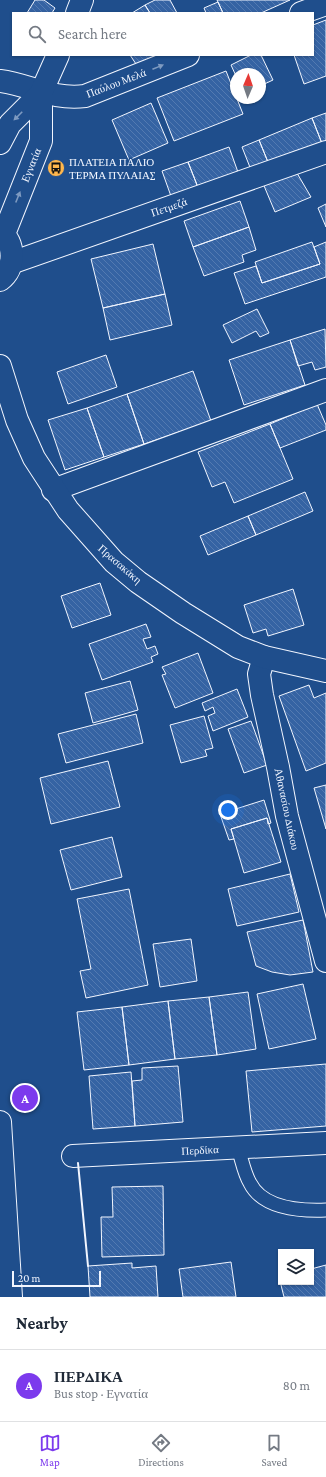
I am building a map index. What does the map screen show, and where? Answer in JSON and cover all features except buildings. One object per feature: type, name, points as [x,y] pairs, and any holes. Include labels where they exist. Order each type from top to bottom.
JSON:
[{"type":"street","points":[[77,12],[82,0]]},
{"type":"street","points":[[305,12],[326,4]]},
{"type":"street","name":"Εγνατία","points":[[0,143],[10,124],[41,93],[58,56]]},
{"type":"street","name":"Παύλου Μελά","points":[[0,82],[41,93],[71,98],[85,96],[185,56]]},
{"type":"street","name":"Εγνατία","points":[[2,232],[41,140],[41,93]]},
{"type":"street","name":"Πετμεζά","points":[[6,271],[326,152]]},
{"type":"street","points":[[2,232],[12,253],[6,271]]},
{"type":"street","name":"Πρασακάκη","points":[[0,366],[25,440],[53,490],[80,525],[124,571],[225,640],[264,657],[326,671]]},
{"type":"street","points":[[53,490],[326,390]]},
{"type":"street","name":"Αθανασίου Διάκου","points":[[264,657],[259,674],[262,695],[287,816],[326,961]]},
{"type":"street","points":[[0,1122],[11,1297]]},
{"type":"street","name":"Περδίκα","points":[[73,1156],[326,1143]]},
{"type":"lane","points":[[238,1148],[250,1185],[259,1194],[282,1206],[308,1210],[326,1210]]},
{"type":"wall","points":[[78,1163],[88,1266]]},
{"type":"place","name":"ΠΛΑΤΕΙΑ ΠΑΛΙΟ ΤΕΡΜΑ ΠΥΛΑΙΑΣ","points":[[56,168]]},
{"type":"place","name":"ΠΕΡΔΙΚΑ","points":[[25,1098]]}]
